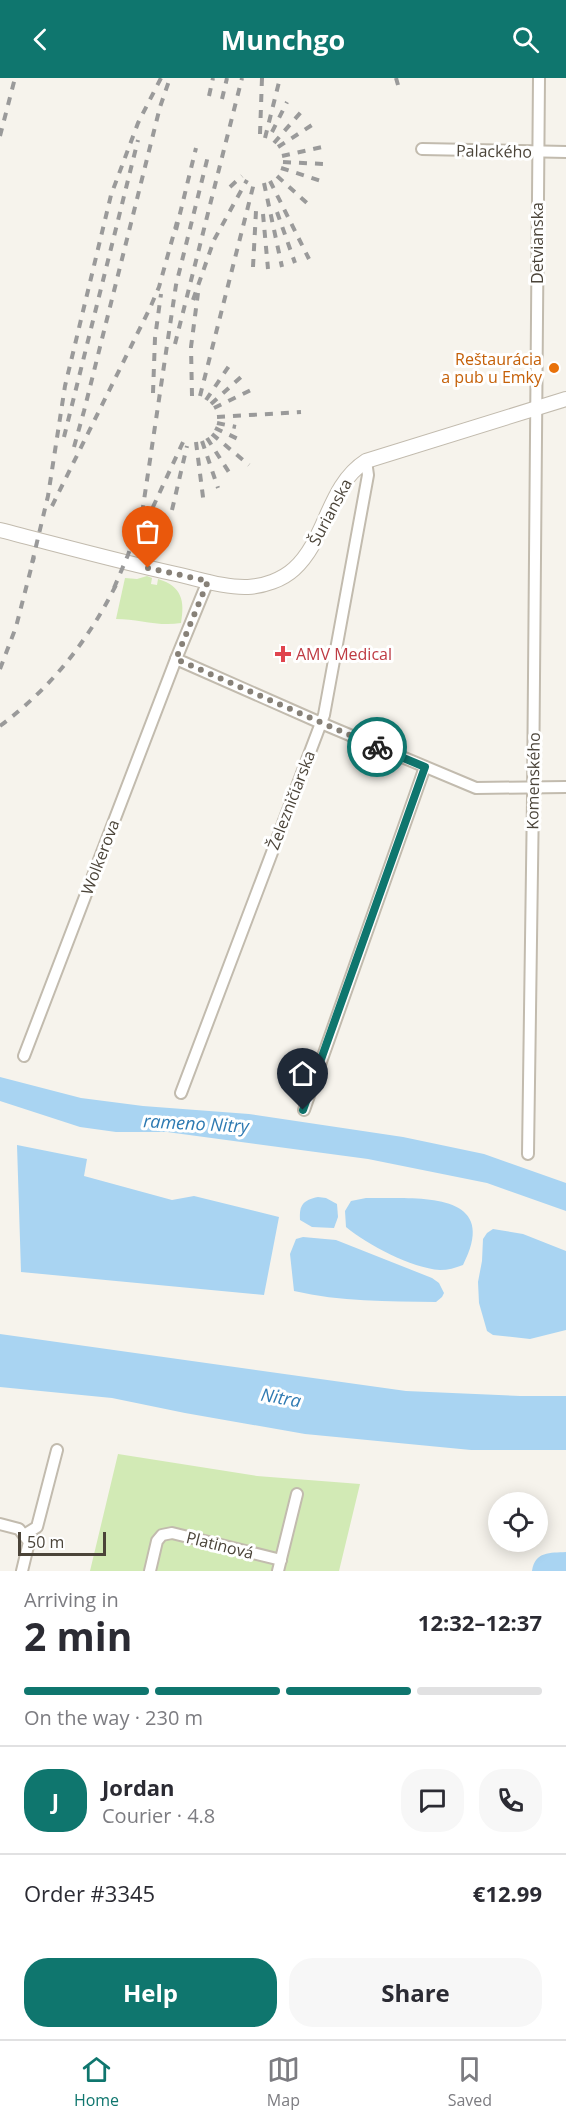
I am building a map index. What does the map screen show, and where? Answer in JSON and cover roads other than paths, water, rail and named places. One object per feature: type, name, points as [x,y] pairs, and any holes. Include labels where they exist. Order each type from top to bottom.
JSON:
[{"type":"street","name":"Detvianska","points":[[537,408],[539,78]]},
{"type":"street","name":"Palackého","points":[[422,149],[566,152]]},
{"type":"street","name":"Šurianska","points":[[0,530],[130,564],[239,587],[273,582],[293,570],[309,550],[344,482],[355,469],[366,461],[566,399]]},
{"type":"street","name":"Komenského","points":[[528,1154],[537,408]]},
{"type":"street","name":"Železničiarska","points":[[182,1093],[324,715],[368,476],[366,461]]},
{"type":"street","name":"Wolkerova","points":[[24,1056],[208,581]]},
{"type":"street","points":[[176,659],[476,788],[566,788]]},
{"type":"street","points":[[303,1110],[425,767]]},
{"type":"street","points":[[22,1571],[27,1539],[37,1527],[57,1450]]},
{"type":"street","points":[[280,1565],[297,1494]]},
{"type":"street","points":[[0,1524],[19,1528],[27,1539]]},
{"type":"street","name":"Platinová","points":[[150,1571],[157,1541],[162,1535],[172,1533],[280,1565]]},
{"type":"water","name":"rameno Nitry","points":[[0,1077],[81,1098],[143,1106],[249,1114],[403,1137],[484,1154],[566,1183],[566,1211],[487,1183],[368,1159],[167,1132],[116,1132],[80,1127],[0,1101]]},
{"type":"water","points":[[17,1145],[87,1159],[84,1176],[172,1200],[194,1196],[279,1217],[264,1295],[21,1272]]},
{"type":"water","points":[[318,1197],[326,1198],[337,1204],[338,1217],[334,1228],[312,1227],[300,1220],[300,1210],[303,1204]]},
{"type":"water","points":[[366,1198],[427,1199],[447,1203],[462,1210],[471,1222],[472,1240],[463,1265],[440,1270],[416,1265],[378,1248],[355,1234],[346,1227],[345,1211],[351,1201]]},
{"type":"water","points":[[493,1229],[523,1234],[566,1251],[566,1330],[530,1339],[493,1335],[487,1331],[479,1303],[478,1282],[483,1239]]},
{"type":"water","points":[[303,1237],[336,1240],[432,1278],[439,1283],[444,1293],[436,1302],[346,1299],[294,1291],[290,1254],[296,1239]]},
{"type":"water","name":"Nitra","points":[[0,1334],[406,1391],[566,1396],[566,1450],[471,1450],[305,1434],[112,1398],[0,1387]]},
{"type":"water","points":[[566,1552],[566,1571],[532,1571],[540,1556]]},
{"type":"railway","points":[[0,136],[15,78]]},
{"type":"railway","points":[[32,563],[48,496],[65,386],[111,195],[138,123],[161,78]]},
{"type":"railway","points":[[74,447],[160,107],[170,78]]},
{"type":"railway","points":[[209,96],[213,78]]},
{"type":"railway","points":[[222,99],[227,78]]},
{"type":"railway","points":[[175,344],[242,78]]},
{"type":"railway","points":[[260,134],[262,78]]},
{"type":"railway","points":[[265,138],[280,78]]},
{"type":"railway","points":[[396,78],[398,85]]},
{"type":"railway","points":[[272,132],[287,102]]},
{"type":"railway","points":[[274,143],[301,112]]},
{"type":"railway","points":[[278,147],[312,125]]},
{"type":"railway","points":[[64,437],[138,140]]},
{"type":"railway","points":[[282,156],[322,147]]},
{"type":"railway","points":[[176,230],[196,148]]},
{"type":"railway","points":[[114,588],[128,555],[143,507],[176,285],[209,152]]},
{"type":"railway","points":[[283,162],[323,164]]},
{"type":"railway","points":[[281,168],[321,181]]},
{"type":"railway","points":[[230,187],[242,176]]},
{"type":"railway","points":[[277,176],[308,204]]},
{"type":"railway","points":[[193,300],[214,240],[247,180]]},
{"type":"railway","points":[[270,181],[309,259]]},
{"type":"railway","points":[[200,396],[254,183]]},
{"type":"railway","points":[[264,183],[282,267]]},
{"type":"railway","points":[[253,267],[256,211]]},
{"type":"railway","points":[[277,212],[295,263]]},
{"type":"railway","points":[[263,214],[268,269]]},
{"type":"railway","points":[[52,506],[150,308],[159,287],[177,222]]},
{"type":"railway","points":[[192,396],[191,347],[198,293]]},
{"type":"railway","points":[[153,393],[155,338],[161,294]]},
{"type":"railway","points":[[206,400],[229,366]]},
{"type":"railway","points":[[211,404],[241,377]]},
{"type":"railway","points":[[214,408],[251,390]]},
{"type":"railway","points":[[217,417],[301,412]]},
{"type":"railway","points":[[217,423],[236,427]]},
{"type":"railway","points":[[215,428],[238,439]]},
{"type":"railway","points":[[212,434],[249,465]]},
{"type":"railway","points":[[207,438],[232,477]]},
{"type":"railway","points":[[146,522],[184,440]]},
{"type":"railway","points":[[202,441],[218,488]]},
{"type":"railway","points":[[196,442],[204,505]]},
{"type":"railway","points":[[172,510],[187,446]]},
{"type":"railway","points":[[0,669],[16,627],[34,557]]},
{"type":"railway","points":[[0,726],[53,679],[68,661],[95,623],[118,581]]},
{"type":"place","name":"Reštaurácia a pub u Emky","points":[[554,368]]},
{"type":"place","name":"AMV Medical","points":[[283,654]]}]
